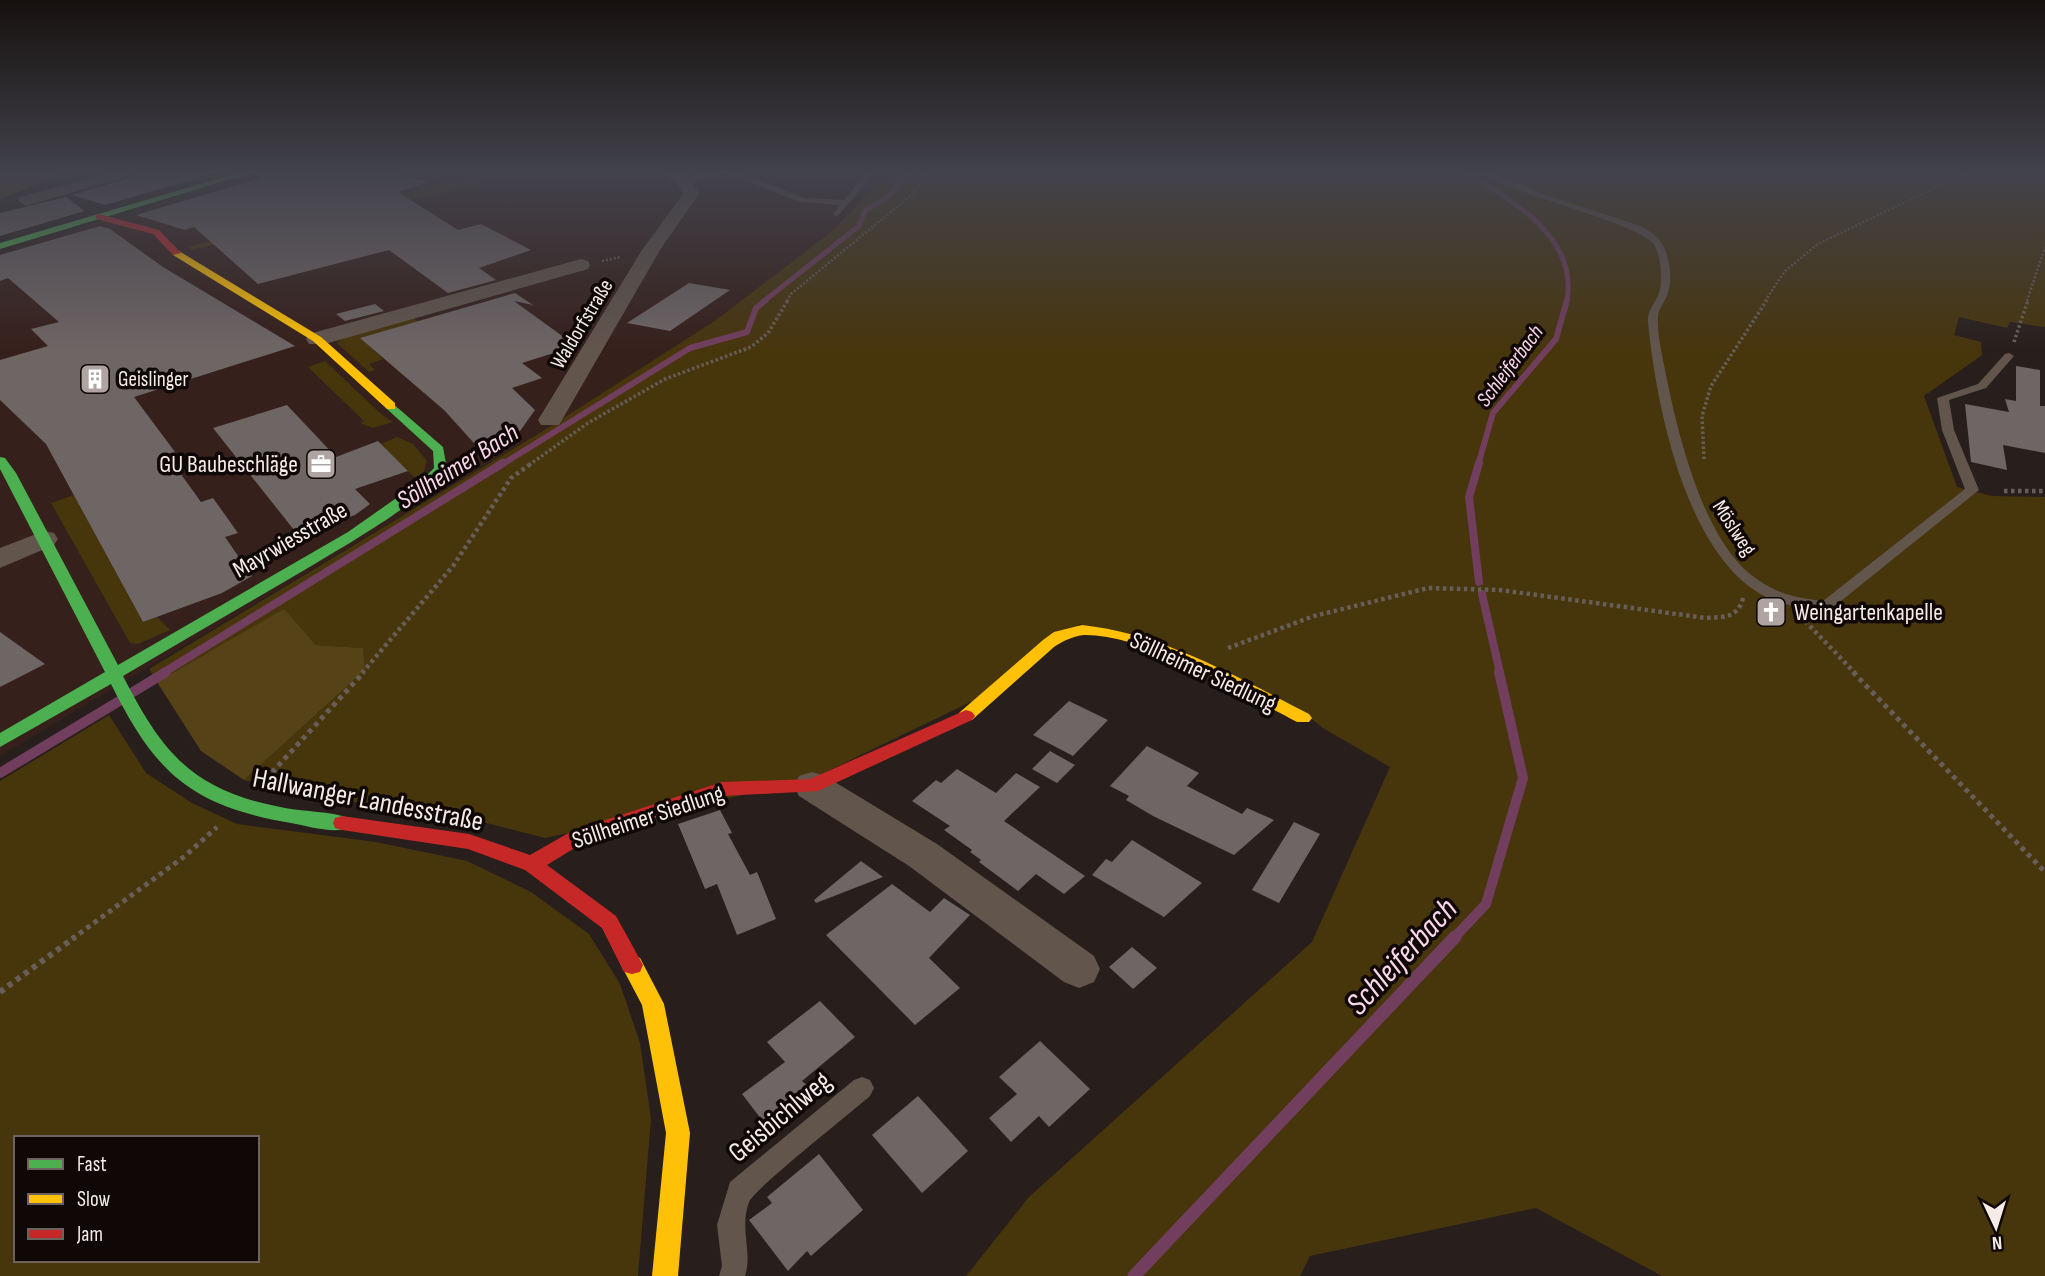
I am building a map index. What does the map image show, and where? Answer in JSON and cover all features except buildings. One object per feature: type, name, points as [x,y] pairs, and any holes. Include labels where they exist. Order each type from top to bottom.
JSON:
[{"type":"street","points":[[0,246],[49,232]]},
{"type":"street","name":"Mayrwiesstraße","points":[[0,741],[354,535],[441,469],[439,450],[317,339],[176,253],[154,232]]},
{"type":"street","name":"Waldorfstraße","points":[[550,420],[664,232]]},
{"type":"street","points":[[317,339],[581,265]]},
{"type":"street","name":"Hallwanger Landesstraße","points":[[0,461],[136,714],[164,758],[195,785],[243,804],[303,819],[389,828],[469,842],[532,864],[609,922],[653,1004],[678,1133],[665,1276]]},
{"type":"street","points":[[0,559],[44,539]]},
{"type":"street","name":"Söllheimer Siedlung","points":[[532,864],[579,836],[722,789],[812,786],[962,719],[1061,635],[1082,629],[1112,631],[1177,655],[1303,718]]},
{"type":"street","points":[[812,786],[920,853],[1079,969]]},
{"type":"lane","name":"Möslweg","points":[[1641,232],[1655,240],[1662,253],[1664,291],[1652,317],[1671,425],[1694,501],[1716,544],[1746,580],[1786,601],[1806,608],[1826,606],[1972,490],[1948,430],[1943,398],[1982,386],[2009,356]]},
{"type":"lane","name":"Geisbichlweg","points":[[732,1276],[735,1266],[730,1225],[739,1191],[862,1088]]},
{"type":"path","points":[[0,992],[185,856],[243,804],[407,624],[453,566],[511,478],[588,423],[666,379],[751,347],[768,333],[791,294],[867,232]]},
{"type":"path","points":[[1706,466],[1702,416],[1711,386],[1785,271],[1818,244],[1844,232]]},
{"type":"path","points":[[2009,356],[2045,247]]},
{"type":"path","points":[[581,265],[651,250]]},
{"type":"path","points":[[2004,491],[2045,491]]},
{"type":"path","points":[[1226,649],[1238,647],[1314,616],[1428,588],[1500,590],[1706,618],[1731,616],[1740,609]]},
{"type":"path","points":[[1786,601],[2045,872]]},
{"type":"shaded area","points":[[67,232],[250,232],[188,247],[192,250],[272,232],[831,232],[716,320],[551,426],[0,756],[0,252]]},
{"type":"shaded area","points":[[249,232],[272,232],[192,250],[187,247]]},
{"type":"shaded area","points":[[831,232],[2045,232],[2045,327],[2010,322],[2007,328],[1959,317],[1954,335],[1981,342],[1982,355],[1924,396],[1957,487],[1992,496],[2045,497],[2045,1276],[1662,1276],[1536,1208],[1310,1256],[1300,1276],[966,1276],[1029,1197],[1312,942],[1390,767],[1323,728],[1298,708],[1080,624],[983,696],[807,781],[545,838],[451,814],[322,798],[244,780],[365,670],[363,648],[316,645],[284,610],[157,682],[149,669],[551,426],[716,320]]},
{"type":"shaded area","points":[[412,316],[418,322],[361,338],[383,359],[369,364],[375,370],[369,372],[337,343],[345,336]]},
{"type":"shaded area","points":[[325,361],[393,422],[373,428],[360,423],[364,421],[308,367]]},
{"type":"shaded area","points":[[397,437],[413,444],[427,461],[422,477],[414,477],[381,444]]},
{"type":"shaded area","points":[[74,495],[143,622],[157,617],[170,630],[138,644],[130,643],[51,503]]},
{"type":"shaded area","points":[[284,609],[316,645],[363,648],[365,670],[244,780],[201,751],[157,682]]},
{"type":"shaded area","points":[[109,715],[146,773],[192,803],[237,824],[376,842],[467,861],[531,892],[589,934],[620,984],[640,1043],[651,1119],[638,1276],[0,1276],[0,781]]},
{"type":"waterway","name":"Söllheimer Bach","points":[[764,301],[852,232]]},
{"type":"waterway","name":"Schleiferbach","points":[[1545,232],[1562,257],[1568,278],[1567,301]]},
{"type":"waterway","name":"Söllheimer Bach","points":[[501,465],[690,348],[747,332],[756,308],[766,300]]},
{"type":"waterway","name":"Schleiferbach","points":[[1478,465],[1493,413],[1556,339],[1567,300]]},
{"type":"waterway","name":"Söllheimer Bach","points":[[163,673],[503,463]]},
{"type":"waterway","name":"Schleiferbach","points":[[1479,463],[1469,497],[1479,582]]},
{"type":"waterway","name":"Schleiferbach","points":[[1482,594],[1500,673]]},
{"type":"waterway","name":"Söllheimer Bach","points":[[133,692],[166,672]]},
{"type":"waterway","name":"Schleiferbach","points":[[1453,939],[1486,904],[1523,778],[1499,672]]},
{"type":"waterway","name":"Söllheimer Bach","points":[[0,773],[121,700]]},
{"type":"waterway","name":"Schleiferbach","points":[[1134,1276],[1455,937]]},
{"type":"traffic: fast","points":[[0,246],[49,232]]},
{"type":"traffic: fast","points":[[0,741],[353,535],[427,483],[441,469],[439,450],[391,406]]},
{"type":"traffic: fast","points":[[0,461],[10,473],[136,715],[148,735],[177,770],[194,784],[226,800],[306,819],[342,823]]},
{"type":"traffic: slow","points":[[176,253],[317,339],[391,406]]},
{"type":"traffic: slow","points":[[966,716],[1049,643],[1060,636],[1082,630],[1111,633],[1182,657],[1303,718]]},
{"type":"traffic: slow","points":[[632,965],[653,1004],[678,1133],[665,1276]]},
{"type":"traffic: jam","points":[[154,232],[176,253]]},
{"type":"traffic: jam","points":[[532,864],[579,836],[722,789],[812,786],[966,716]]},
{"type":"traffic: jam","points":[[342,823],[469,842],[532,864],[609,922],[632,965]]},
{"type":"place","name":"Geislinger","points":[[95,379]]},
{"type":"place","name":"GU Baubeschläge","points":[[321,464]]},
{"type":"place","name":"Weingartenkapelle","points":[[1771,612]]}]
